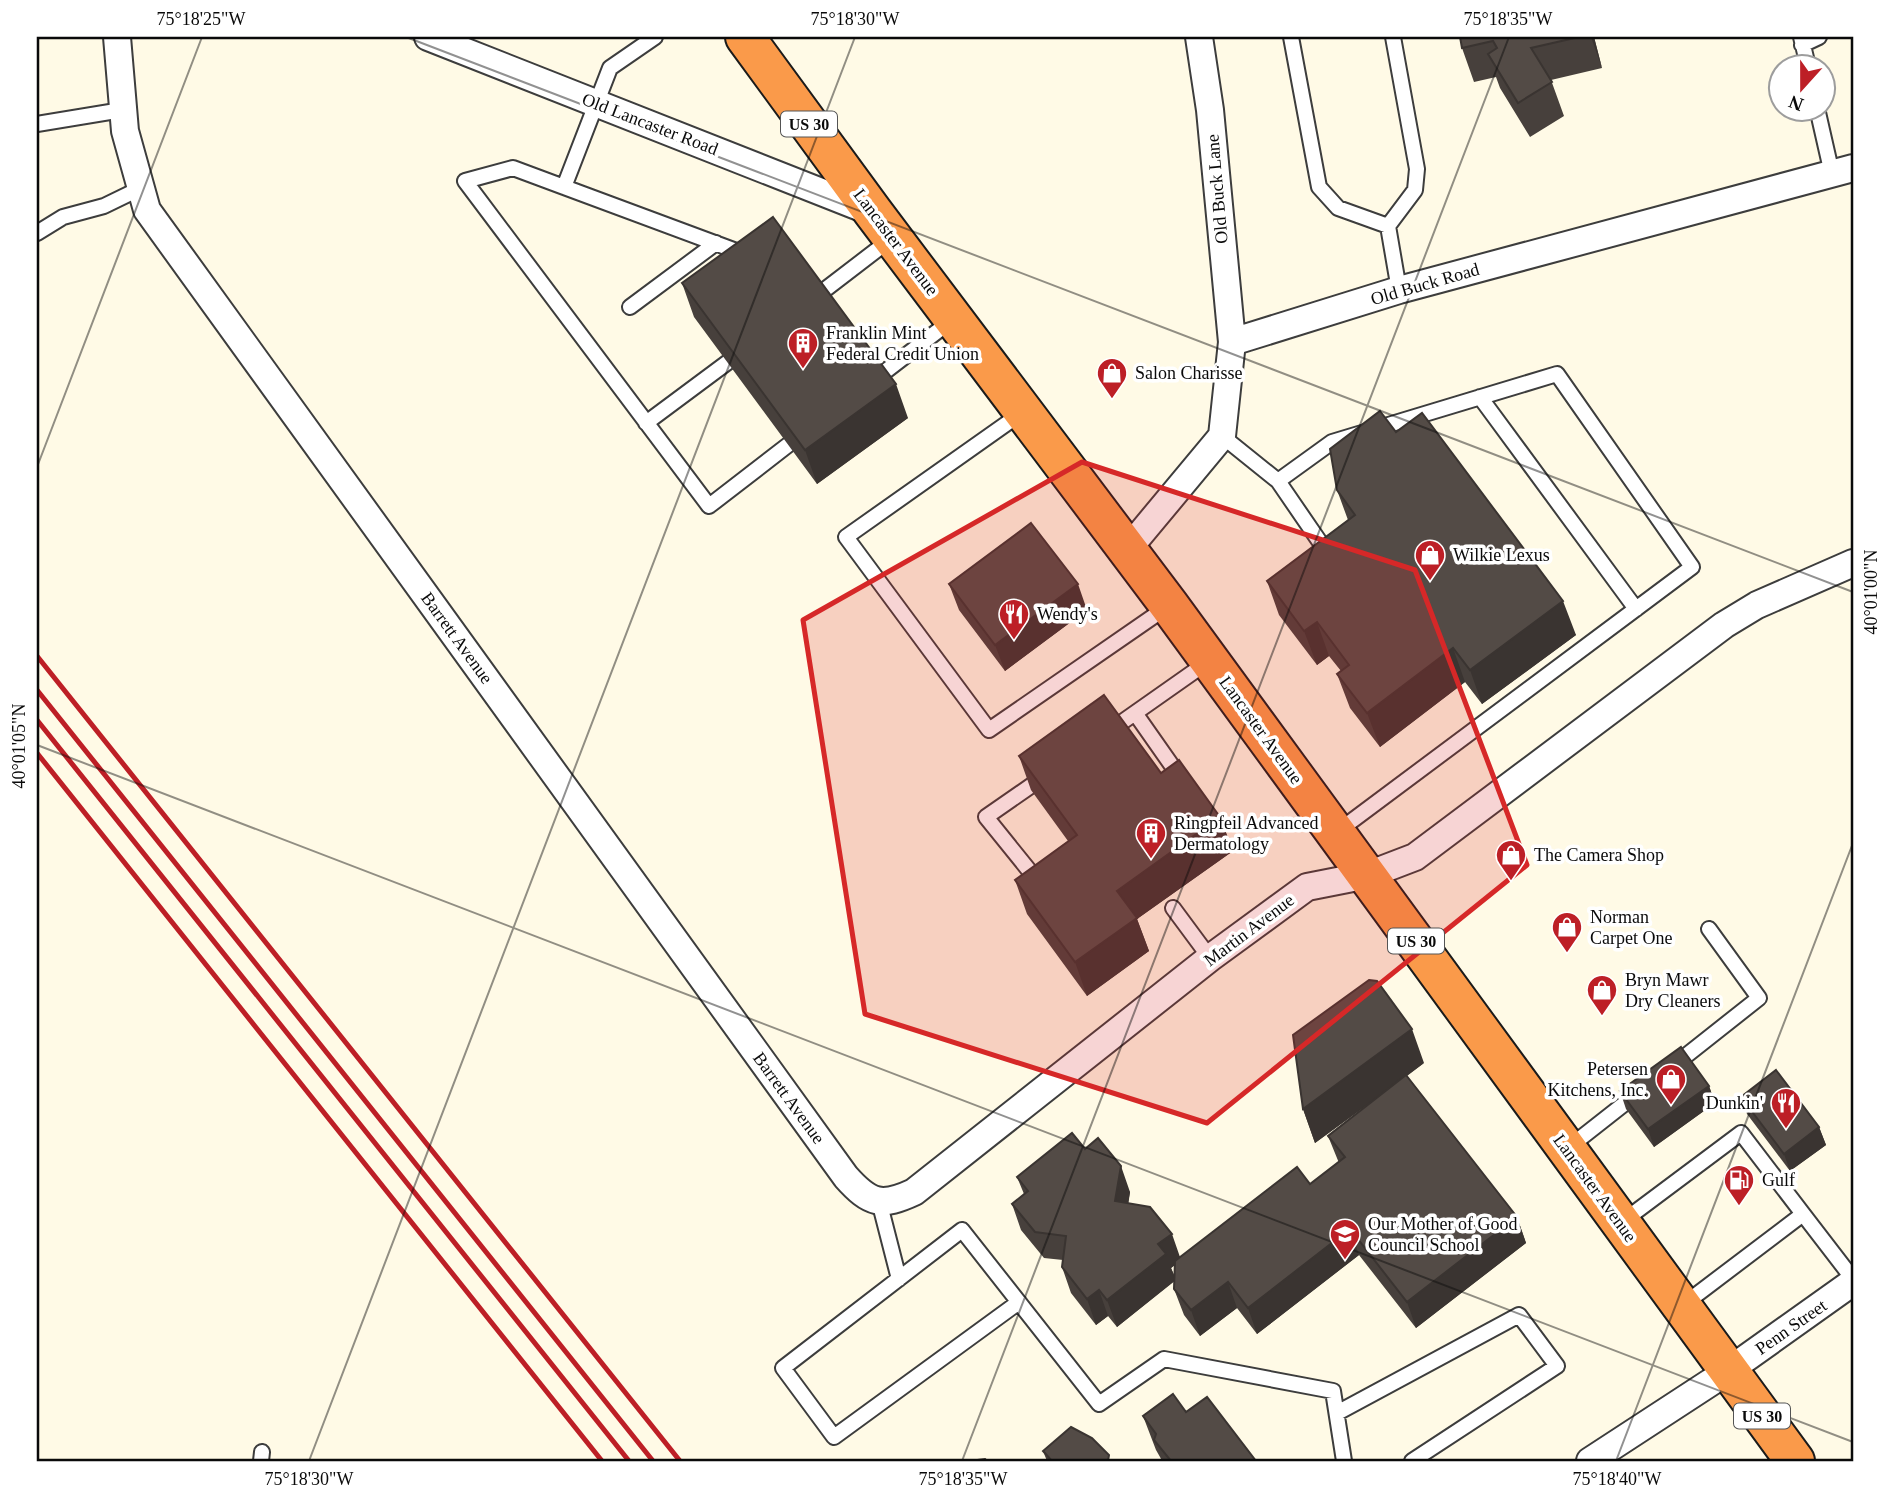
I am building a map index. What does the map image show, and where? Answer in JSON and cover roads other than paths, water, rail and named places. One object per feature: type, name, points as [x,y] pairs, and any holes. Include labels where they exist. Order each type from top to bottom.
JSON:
[{"type":"highway","name":"Lancaster Avenue","points":[[745,37],[883,225],[1170,605],[1795,1461]]},
{"type":"street","name":"Barrett Avenue","points":[[117,37],[125,131],[147,210],[846,1177],[866,1195],[879,1201]]},
{"type":"street","name":"Old Lancaster Road","points":[[428,37],[597,103],[883,225]]},
{"type":"street","name":"Old Buck Lane","points":[[1199,37],[1210,110],[1232,342]]},
{"type":"street","name":"Old Buck Road","points":[[1232,342],[1399,290],[1843,171]]},
{"type":"street","points":[[1128,549],[1222,436],[1232,342]]},
{"type":"street","name":"Martin Avenue","points":[[879,1201],[896,1200],[914,1192],[1210,958],[1307,887],[1368,875],[1415,857],[1724,625],[1757,605],[1853,563]]},
{"type":"street","name":"Penn Street","points":[[1590,1461],[1728,1371],[1853,1281]]},
{"type":"lane","points":[[564,187],[610,68],[655,37]]},
{"type":"lane","points":[[1291,37],[1319,187],[1338,208],[1388,226]]},
{"type":"lane","points":[[1392,37],[1417,169],[1415,190],[1388,226],[1399,290]]},
{"type":"lane","points":[[1802,41],[1819,37]]},
{"type":"lane","points":[[37,124],[122,110]]},
{"type":"lane","points":[[1823,122],[1843,171]]},
{"type":"lane","points":[[739,252],[513,168],[465,181],[709,506],[788,445]]},
{"type":"lane","points":[[37,233],[63,217],[104,206],[141,188]]},
{"type":"lane","points":[[818,295],[883,225]]},
{"type":"lane","points":[[630,307],[716,243]]},
{"type":"lane","points":[[878,377],[954,319]]},
{"type":"lane","points":[[646,423],[728,362]]},
{"type":"lane","points":[[1278,481],[1332,442],[1557,373],[1692,567],[1337,832]]},
{"type":"lane","points":[[1480,397],[1636,609]]},
{"type":"lane","points":[[1024,411],[846,537],[989,730],[1170,605]]},
{"type":"lane","points":[[1222,436],[1278,481],[1326,551]]},
{"type":"lane","points":[[1100,737],[1210,660]]},
{"type":"lane","points":[[1135,713],[1186,785]]},
{"type":"lane","points":[[1045,891],[986,817],[1055,769]]},
{"type":"lane","points":[[1172,908],[1210,958]]},
{"type":"lane","points":[[1567,1149],[1759,998],[1709,929]]},
{"type":"lane","points":[[1621,1223],[1741,1133],[1853,1281]]},
{"type":"lane","points":[[879,1201],[899,1279]]},
{"type":"lane","points":[[1681,1306],[1803,1213]]},
{"type":"lane","points":[[1019,1302],[834,1437],[783,1368],[962,1230],[1019,1302],[1098,1404],[1164,1359],[1333,1391],[1345,1461]]},
{"type":"lane","points":[[1337,1413],[1519,1315],[1557,1366],[1412,1461]]},
{"type":"railway","points":[[37,656],[680,1461]]},
{"type":"railway","points":[[37,690],[653,1461]]},
{"type":"railway","points":[[37,720],[629,1461]]},
{"type":"railway","points":[[37,753],[602,1461]]},
{"type":"place","name":"Franklin Mint Federal Credit Union","points":[[803,370]]},
{"type":"place","name":"Salon Charisse","points":[[1112,400]]},
{"type":"place","name":"Wilkie Lexus","points":[[1430,582]]},
{"type":"place","name":"Wendy's","points":[[1014,641]]},
{"type":"place","name":"Ringpfeil Advanced Dermatology","points":[[1151,860]]},
{"type":"place","name":"The Camera Shop","points":[[1511,882]]},
{"type":"place","name":"Norman Carpet One","points":[[1567,954]]},
{"type":"place","name":"Bryn Mawr Dry Cleaners","points":[[1602,1017]]},
{"type":"place","name":"Petersen Kitchens, Inc.","points":[[1671,1106]]},
{"type":"place","name":"Dunkin'","points":[[1786,1130]]},
{"type":"place","name":"Gulf","points":[[1739,1207]]},
{"type":"place","name":"Our Mother of Good Council School","points":[[1345,1261]]}]
